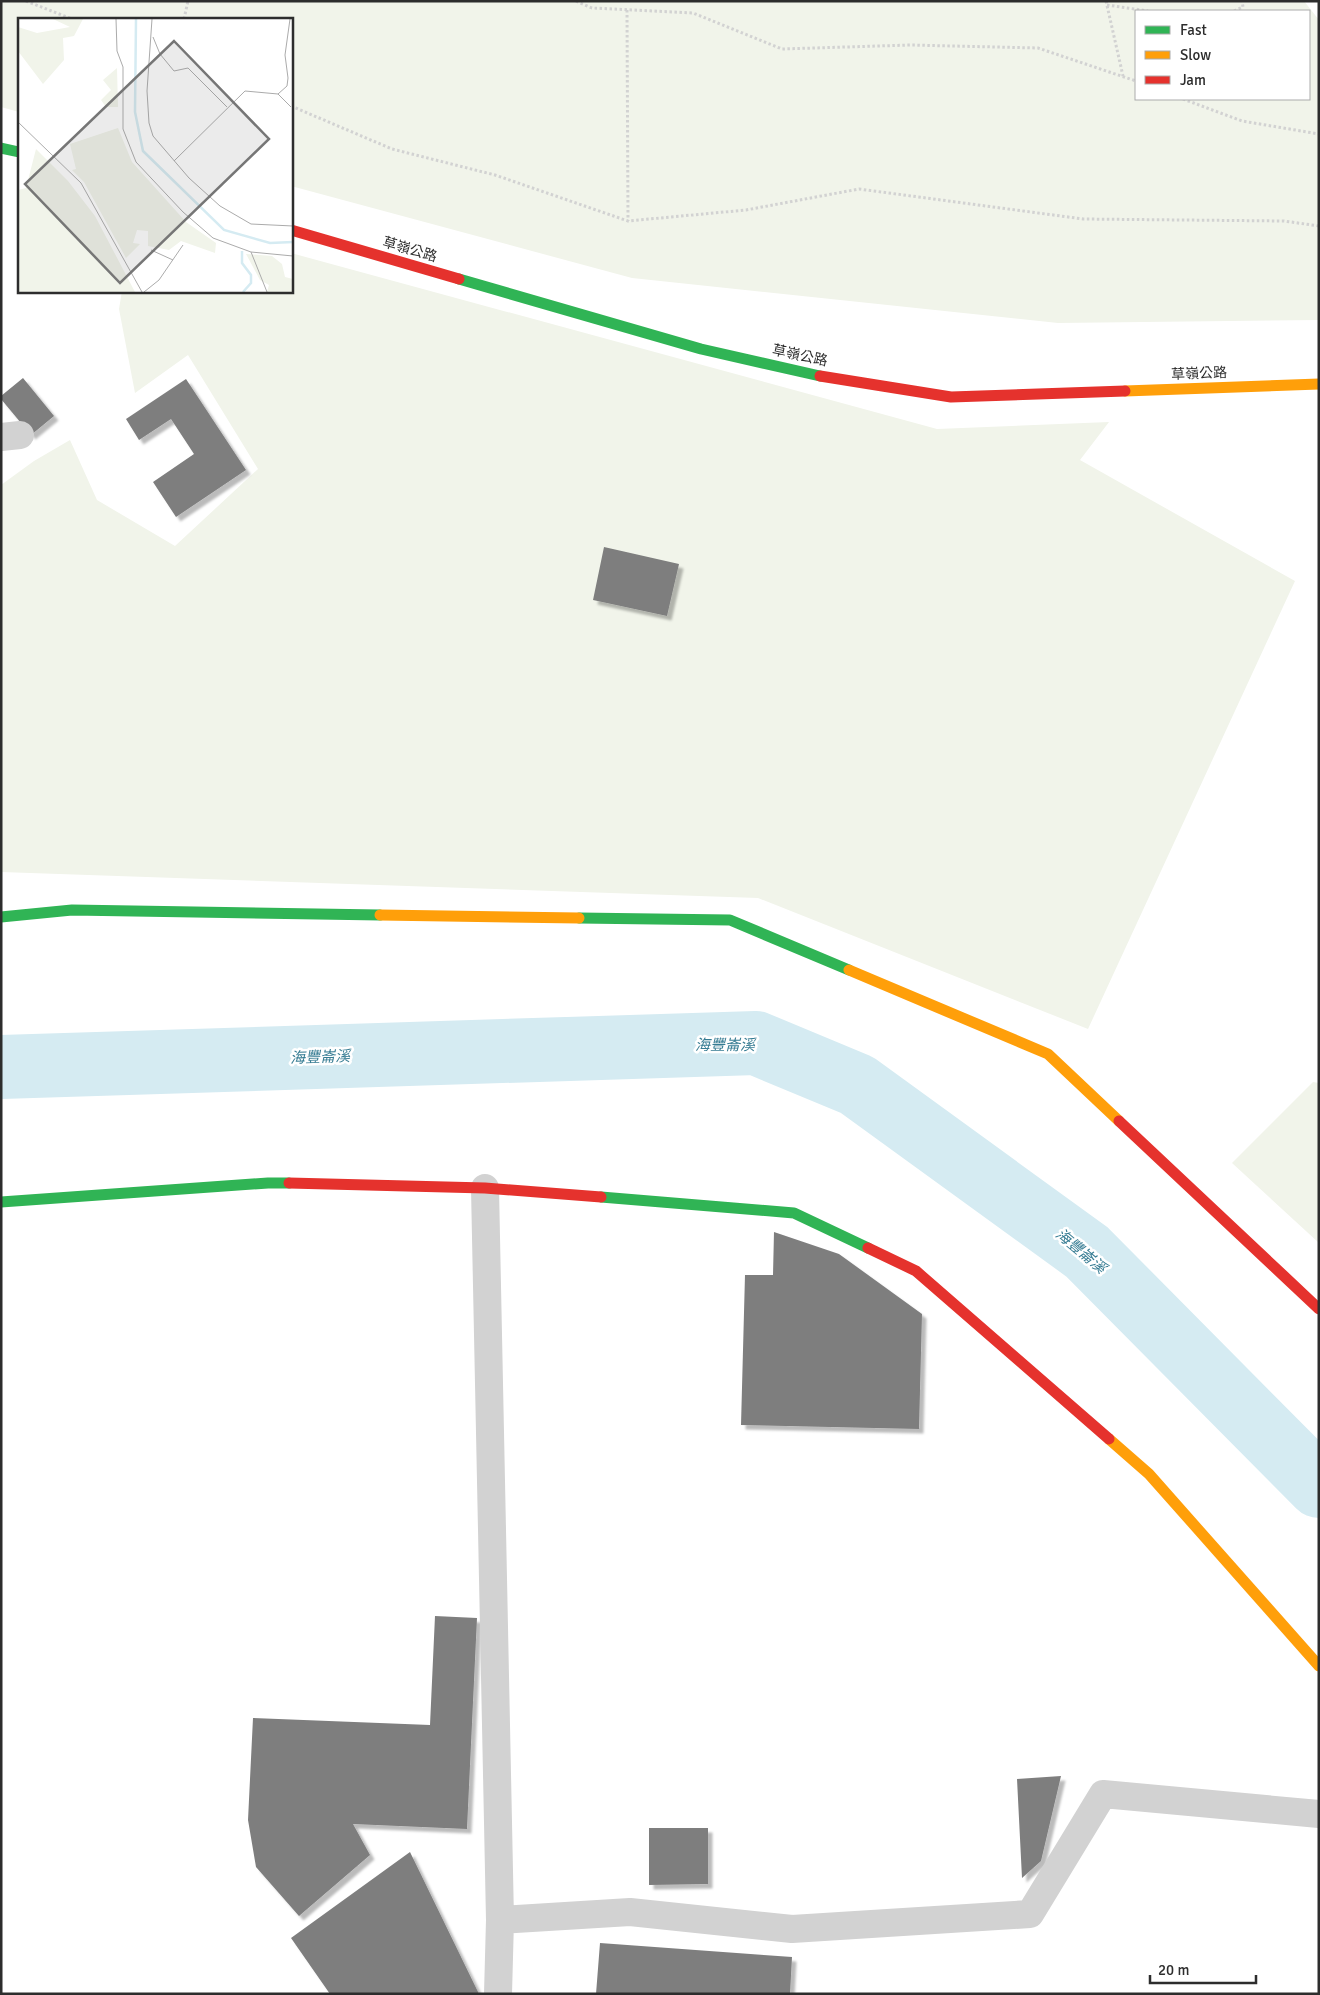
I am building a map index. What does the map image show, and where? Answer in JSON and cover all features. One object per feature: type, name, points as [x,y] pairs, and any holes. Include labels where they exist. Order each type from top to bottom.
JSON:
[{"type":"street","points":[[1,148],[18,152]]},
{"type":"street","name":"草嶺公路","points":[[292,230],[701,349],[831,378],[952,397],[1319,384]]},
{"type":"street","points":[[1,917],[72,910],[730,920],[1048,1054],[1319,1309]]},
{"type":"street","points":[[1,1202],[268,1183],[485,1188],[794,1213],[916,1271],[1148,1474],[1319,1666]]},
{"type":"street","points":[[485,1188],[500,1920],[498,1994]]},
{"type":"street","points":[[500,1920],[630,1912],[792,1929],[1030,1914],[1104,1794],[1319,1814]]},
{"type":"path","points":[[26,1],[69,18]]},
{"type":"path","points":[[184,18],[188,1]]},
{"type":"path","points":[[576,1],[592,8],[693,14],[782,49],[910,45],[1038,48],[1135,81]]},
{"type":"path","points":[[1236,10],[1243,7],[1242,1]]},
{"type":"path","points":[[1123,76],[1107,3],[1143,10]]},
{"type":"path","points":[[626,10],[628,221]]},
{"type":"path","points":[[1186,100],[1242,121],[1319,134]]},
{"type":"path","points":[[292,106],[392,149],[496,175],[628,221],[746,210],[859,189],[1083,219],[1284,220],[1319,226]]},
{"type":"shaded area","points":[[1,1],[1304,1],[1319,20],[1319,320],[1058,323],[632,278],[292,186],[292,18],[18,18],[18,112],[1,107]]},
{"type":"shaded area","points":[[292,253],[937,429],[1109,422],[1080,460],[1295,581],[1088,1029],[758,898],[1,872],[1,485],[34,461],[70,440],[97,500],[175,546],[258,469],[188,355],[135,393],[119,309],[122,292],[292,292]]},
{"type":"shaded area","points":[[1313,1082],[1319,1083],[1319,1243],[1232,1163]]},
{"type":"building","points":[[23,378],[54,416],[31,435],[1,399],[1,396]]},
{"type":"building","points":[[186,379],[246,470],[176,517],[153,482],[194,454],[171,419],[139,440],[126,419]]},
{"type":"building","points":[[604,547],[679,564],[667,616],[593,600]]},
{"type":"building","points":[[774,1232],[839,1254],[922,1314],[919,1429],[741,1425],[745,1275],[773,1275]]},
{"type":"building","points":[[435,1616],[477,1618],[467,1829],[353,1824],[370,1855],[299,1916],[256,1867],[248,1820],[253,1718],[430,1725]]},
{"type":"building","points":[[1061,1776],[1041,1861],[1022,1878],[1017,1779]]},
{"type":"building","points":[[649,1828],[708,1828],[708,1884],[649,1885]]},
{"type":"building","points":[[410,1852],[479,1994],[330,1994],[291,1938]]},
{"type":"building","points":[[600,1943],[792,1957],[790,1994],[596,1994]]},
{"type":"waterway","name":"海豐崙溪","points":[[1,1067],[756,1043],[857,1085],[1087,1252],[1319,1486]]},
{"type":"traffic: fast","points":[[1,148],[18,152]]},
{"type":"traffic: fast","points":[[459,279],[701,349],[820,376]]},
{"type":"traffic: fast","points":[[1,917],[72,910],[380,915]]},
{"type":"traffic: fast","points":[[579,918],[730,920],[849,970]]},
{"type":"traffic: fast","points":[[1,1202],[289,1183]]},
{"type":"traffic: fast","points":[[601,1197],[794,1213],[868,1248]]},
{"type":"traffic: slow","points":[[1125,391],[1319,384]]},
{"type":"traffic: slow","points":[[380,915],[579,918]]},
{"type":"traffic: slow","points":[[849,970],[1048,1054],[1119,1121]]},
{"type":"traffic: slow","points":[[1109,1439],[1149,1474],[1319,1666]]},
{"type":"traffic: jam","points":[[292,230],[459,279]]},
{"type":"traffic: jam","points":[[820,376],[951,397],[1125,391]]},
{"type":"traffic: jam","points":[[1119,1121],[1319,1309]]},
{"type":"traffic: jam","points":[[289,1183],[485,1188],[601,1197]]},
{"type":"traffic: jam","points":[[868,1248],[916,1271],[1109,1439]]}]
